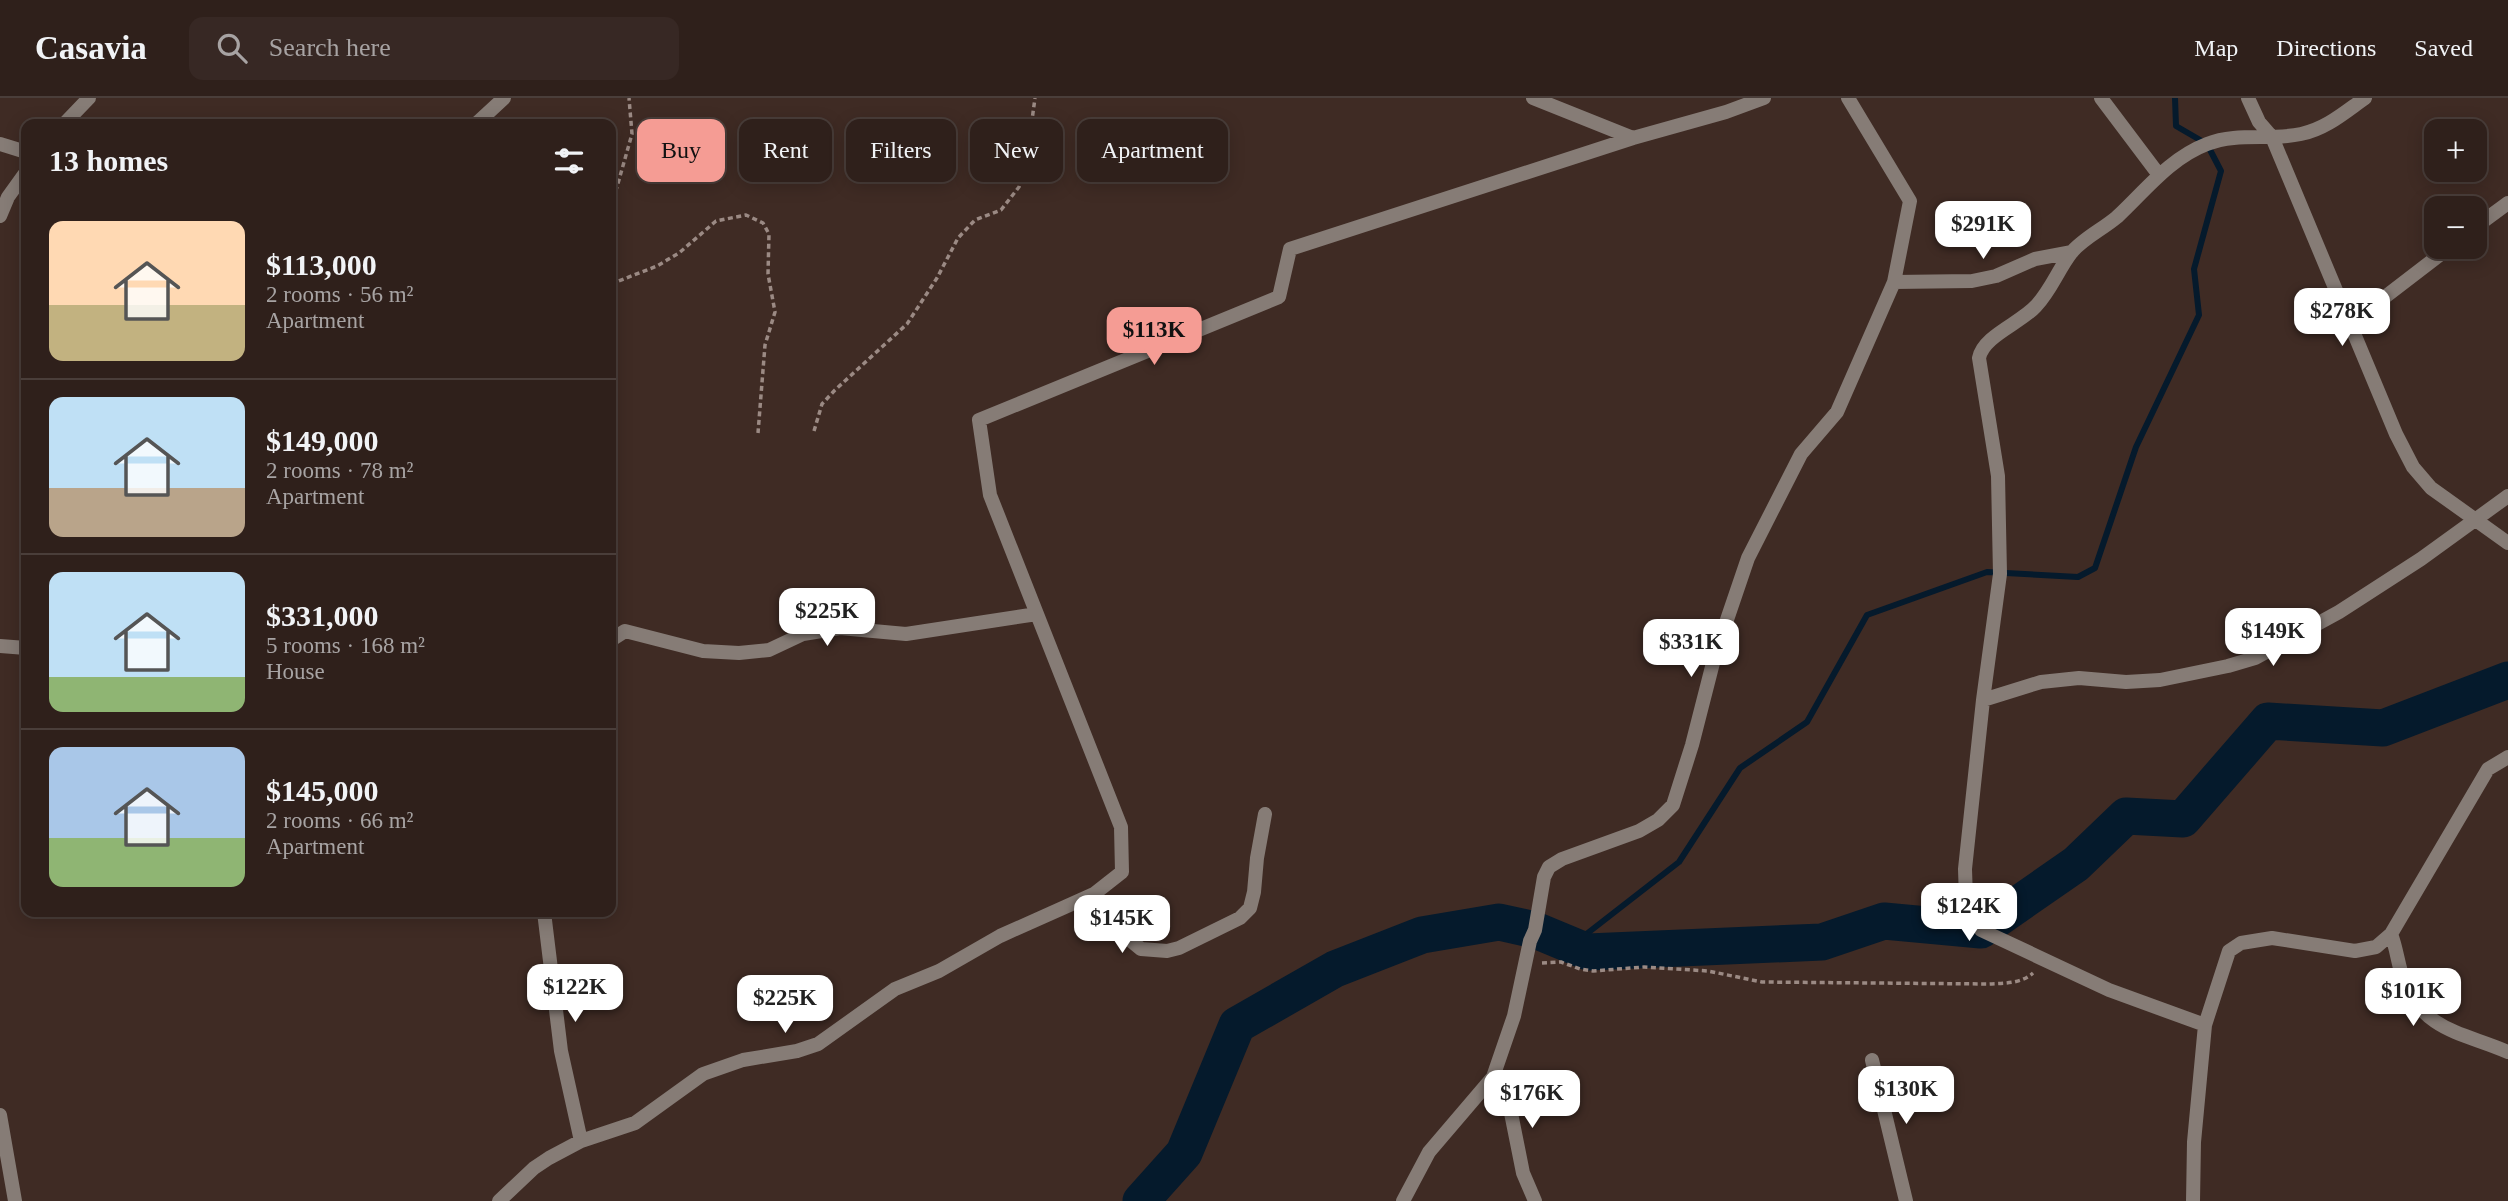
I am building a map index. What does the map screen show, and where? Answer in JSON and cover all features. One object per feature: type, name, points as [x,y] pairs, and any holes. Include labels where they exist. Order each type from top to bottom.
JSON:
[{"type":"street","points":[[69,119],[89,98]]},
{"type":"street","points":[[481,119],[504,98]]},
{"type":"street","points":[[1534,98],[1633,138]]},
{"type":"street","points":[[499,1201],[534,1168],[581,1141],[635,1124],[703,1074],[718,1067],[818,1044],[895,989],[939,971],[1000,936],[1094,894],[1122,873],[1121,827],[990,495],[979,420],[1279,298],[1290,249],[1764,98]]},
{"type":"street","points":[[1404,1201],[1429,1152],[1493,1077],[1514,1016],[1530,941],[1535,930],[1544,877],[1549,867],[1562,859],[1639,831],[1658,820],[1673,805],[1692,746],[1715,655],[1748,558],[1801,454],[1837,412],[1894,282],[1910,201],[1847,98]]},
{"type":"street","points":[[2101,98],[2159,175]]},
{"type":"street","points":[[2248,98],[2259,121],[2272,137],[2396,435],[2413,467],[2431,488],[2508,543]]},
{"type":"street","points":[[2205,1025],[2109,990],[1981,930],[1966,899],[1965,869],[2000,574],[1998,476],[1979,358],[1980,350],[2035,307],[2055,282],[2072,252],[2116,218],[2177,161],[2207,144],[2240,136],[2300,135],[2319,129],[2365,98]]},
{"type":"street","points":[[0,144],[21,150]]},
{"type":"street","points":[[0,216],[8,197],[21,179]]},
{"type":"street","points":[[2487,218],[2508,203]]},
{"type":"street","points":[[1894,282],[1972,281],[1996,276],[2035,259],[2072,252]]},
{"type":"street","points":[[2351,323],[2434,259]]},
{"type":"street","points":[[1983,700],[2041,682],[2079,678],[2126,682],[2160,680],[2255,658],[2339,612],[2421,559],[2508,496]]},
{"type":"street","points":[[616,637],[625,632],[703,651],[739,653],[769,650],[803,634],[841,628],[906,634],[1037,614]]},
{"type":"street","points":[[0,646],[21,648]]},
{"type":"street","points":[[2193,1201],[2194,1142],[2205,1025],[2229,951],[2241,943],[2272,938],[2355,951],[2376,947],[2391,934],[2488,769],[2508,757]]},
{"type":"street","points":[[1094,894],[1124,935],[1141,949],[1167,951],[1179,948],[1240,918],[1250,908],[1255,892],[1257,858],[1265,814]]},
{"type":"street","points":[[545,917],[561,1051],[581,1141]]},
{"type":"street","points":[[2391,934],[2403,977],[2418,1008],[2427,1017],[2455,1031],[2508,1052]]},
{"type":"street","points":[[1872,1060],[1906,1201]]},
{"type":"street","points":[[1493,1077],[1510,1108],[1523,1173],[1535,1201]]},
{"type":"street","points":[[0,1115],[15,1201]]},
{"type":"path","points":[[616,190],[632,134],[629,98]]},
{"type":"path","points":[[814,431],[822,404],[907,324],[958,239],[975,220],[1001,210],[1019,187],[1027,157],[1035,98]]},
{"type":"path","points":[[616,282],[657,266],[679,253],[716,222],[746,215],[763,223],[769,234],[768,274],[775,312],[765,345],[758,433]]},
{"type":"path","points":[[1526,963],[1561,962],[1593,971],[1644,967],[1696,970],[1762,982],[1933,985],[2012,983],[2029,977],[2047,960]]},
{"type":"waterway","points":[[1571,946],[1679,862],[1740,768],[1807,722],[1867,615],[1987,572],[2078,577],[2095,568],[2136,447],[2199,315],[2194,269],[2221,171],[2207,144],[2176,126],[2175,98]]},
{"type":"waterway","points":[[1141,1201],[1184,1153],[1237,1025],[1335,969],[1422,935],[1499,922],[1535,930],[1588,952],[1822,942],[1884,921],[1981,930],[2076,864],[2126,816],[2183,819],[2268,721],[2383,728],[2508,680]]}]
